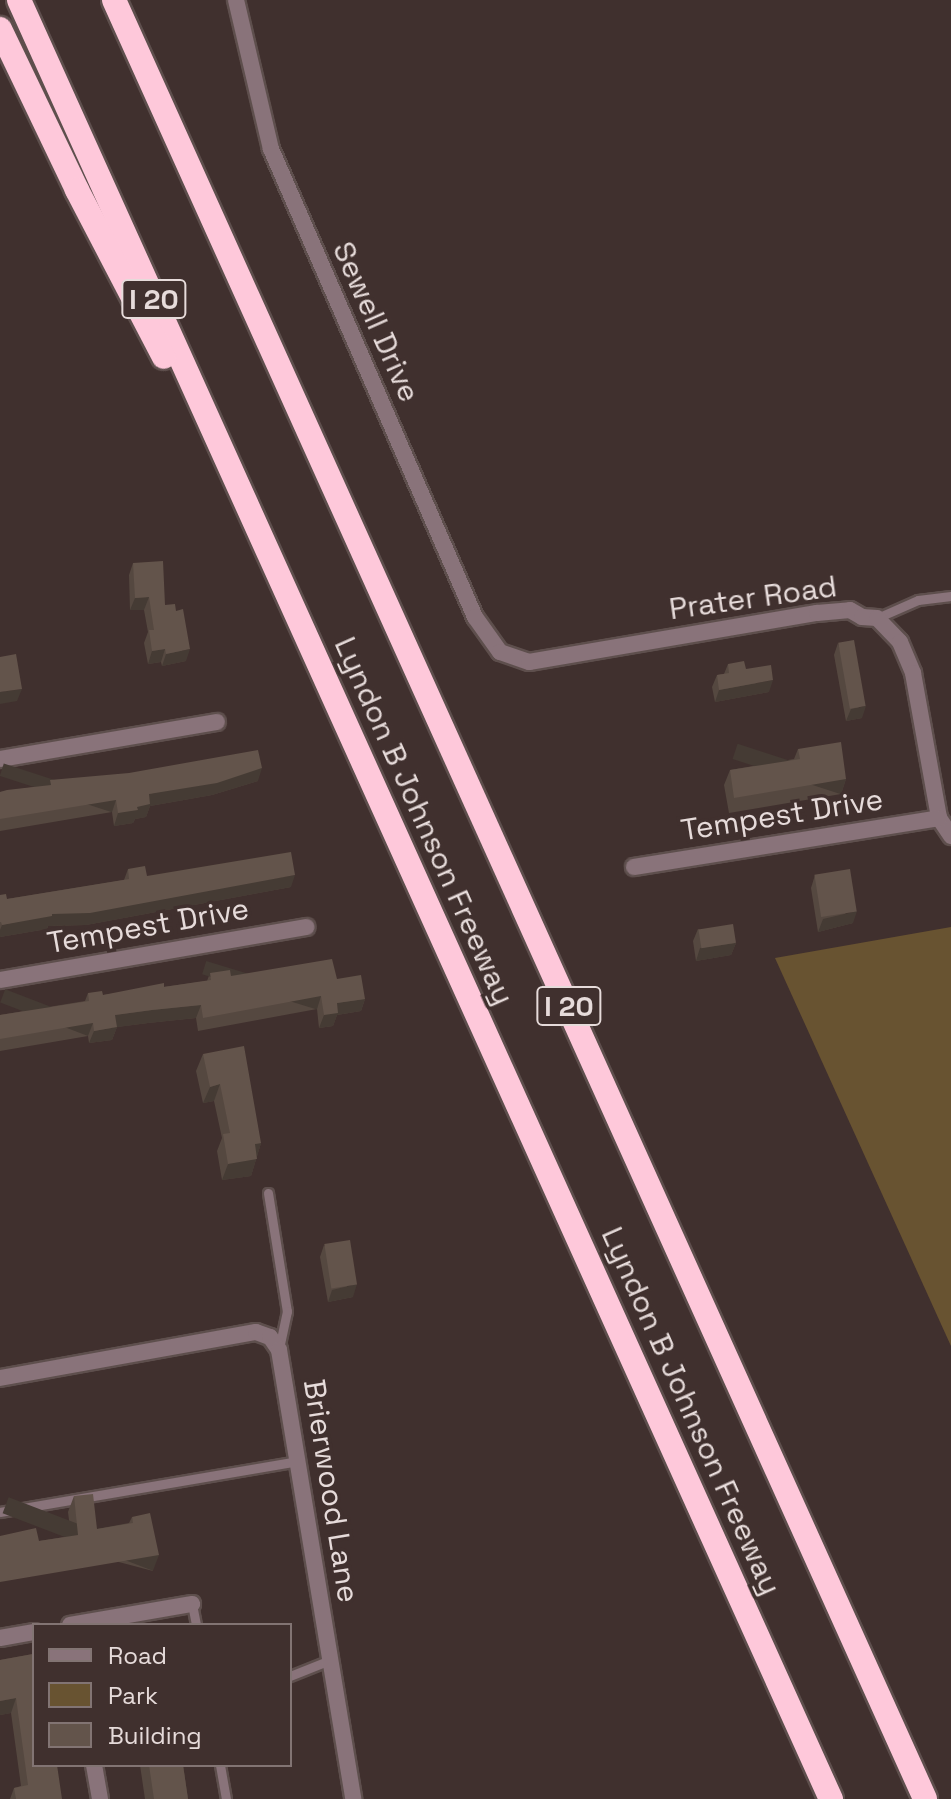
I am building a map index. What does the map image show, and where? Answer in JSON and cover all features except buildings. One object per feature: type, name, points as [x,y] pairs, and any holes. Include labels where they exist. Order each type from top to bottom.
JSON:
[{"type":"highway","name":"Lyndon B Johnson Freeway","points":[[19,0],[831,1799]]},
{"type":"highway","name":"Lyndon B Johnson Freeway","points":[[114,0],[925,1799]]},
{"type":"highway","points":[[133,0],[211,214]]},
{"type":"highway","points":[[0,29],[84,204],[288,597]]},
{"type":"street","name":"Sewell Drive","points":[[236,0],[271,149],[475,617],[500,652]]},
{"type":"street","name":"Prater Road","points":[[500,652],[529,662],[817,613],[850,610],[862,617],[877,618],[900,642],[913,673],[939,818],[951,836]]},
{"type":"street","points":[[0,759],[217,722]]},
{"type":"street","name":"Tempest Drive","points":[[634,867],[939,818]]},
{"type":"street","name":"Tempest Drive","points":[[0,980],[306,927]]},
{"type":"street","points":[[0,1378],[256,1332],[270,1337],[279,1350]]},
{"type":"street","name":"Brierwood Lane","points":[[279,1350],[353,1799]]},
{"type":"street","points":[[82,1623],[192,1604]]},
{"type":"street","points":[[0,1638],[32,1632]]},
{"type":"street","points":[[94,1767],[100,1799]]},
{"type":"lane","points":[[877,618],[918,600],[951,596]]},
{"type":"lane","name":"Brierwood Lane","points":[[268,1193],[287,1311],[279,1350]]},
{"type":"lane","points":[[0,1512],[297,1461]]},
{"type":"lane","points":[[192,1604],[196,1623]]},
{"type":"lane","points":[[292,1675],[330,1660]]},
{"type":"lane","points":[[220,1767],[226,1799]]},
{"type":"green space","points":[[951,927],[951,1346],[775,958]]}]
